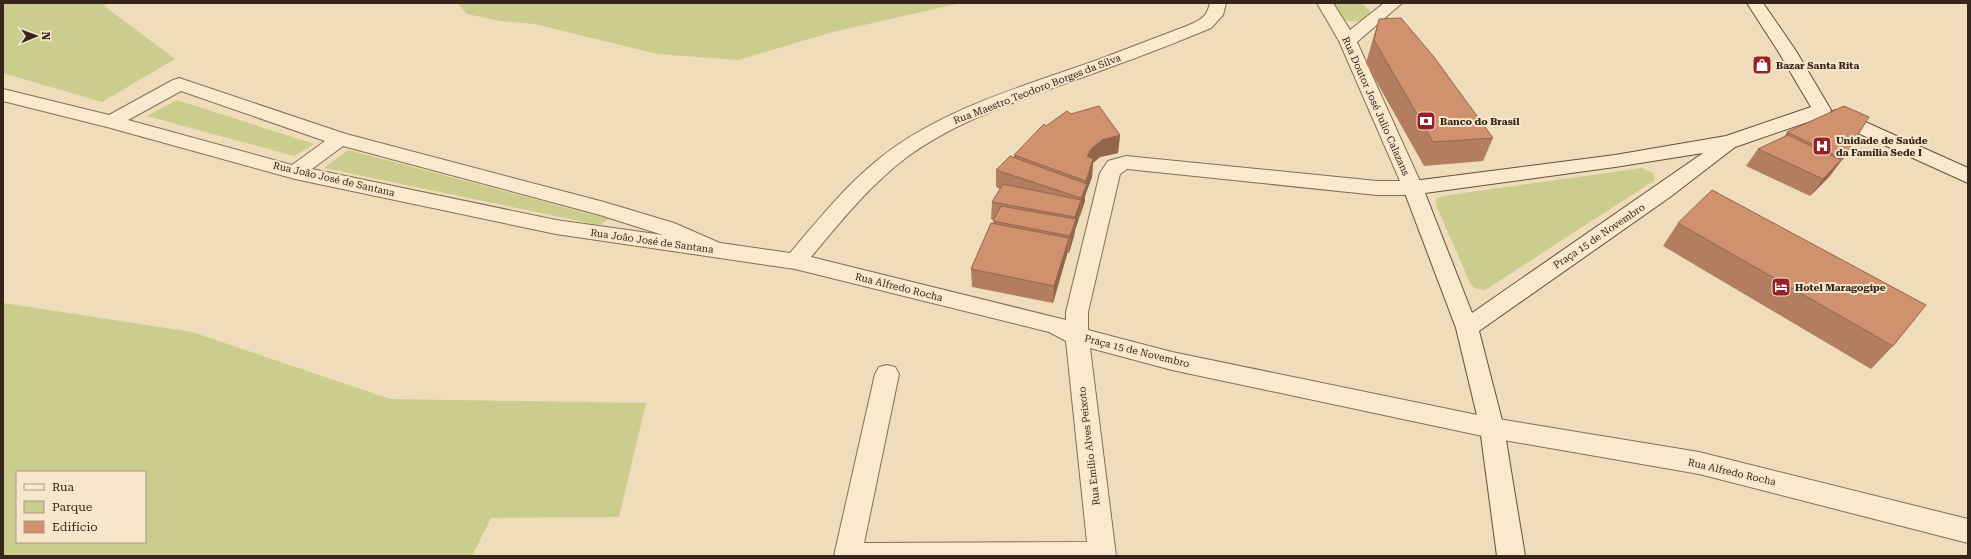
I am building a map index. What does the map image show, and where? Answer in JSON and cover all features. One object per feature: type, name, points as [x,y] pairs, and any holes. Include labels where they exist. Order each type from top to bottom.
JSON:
[{"type":"street","name":"Rua Maestro Teodoro Borges da Silva","points":[[795,261],[851,197],[883,166],[922,138],[946,124],[985,107],[1205,24],[1215,15],[1218,3]]},
{"type":"street","name":"Rua Doutor José Julio Calazans","points":[[1325,3],[1348,41],[1413,188]]},
{"type":"street","points":[[1755,3],[1787,51],[1822,110],[1968,176]]},
{"type":"street","points":[[1348,41],[1387,4]]},
{"type":"street","name":"Rua João José de Santana","points":[[111,122],[179,84],[340,139],[604,209],[666,228],[719,251]]},
{"type":"street","points":[[3,95],[111,122]]},
{"type":"street","name":"Praça 15 de Novembro","points":[[1492,428],[1172,361],[1077,336],[1078,312],[1110,173],[1115,166],[1126,162],[1377,188],[1413,188],[1615,160],[1729,142],[1822,110]]},
{"type":"street","name":"Rua João José de Santana","points":[[111,122],[295,172],[556,227],[719,251]]},
{"type":"street","points":[[295,172],[340,139]]},
{"type":"street","name":"Praça 15 de Novembro","points":[[1467,328],[1592,240],[1653,200],[1729,142]]},
{"type":"street","points":[[1413,188],[1467,328],[1492,428],[1511,556]]},
{"type":"street","name":"Rua Alfredo Rocha","points":[[719,251],[795,261],[1055,325],[1077,336]]},
{"type":"street","name":"Rua Emílio Alves Peixoto","points":[[1077,336],[1102,555]]},
{"type":"street","points":[[887,374],[848,556],[1102,555]]},
{"type":"street","name":"Rua Alfredo Rocha","points":[[1492,428],[1699,463],[1968,531]]},
{"type":"green space","points":[[3,3],[109,3],[104,6],[175,59],[102,102],[3,73]]},
{"type":"green space","points":[[457,3],[961,3],[833,32],[738,60],[657,54],[535,24],[500,21],[467,14]]},
{"type":"green space","points":[[1331,3],[1362,3],[1370,11],[1365,18],[1361,20],[1348,21],[1339,16]]},
{"type":"green space","points":[[177,100],[314,144],[294,156],[147,116]]},
{"type":"green space","points":[[348,150],[609,219],[599,225],[324,168]]},
{"type":"green space","points":[[1642,168],[1653,173],[1655,180],[1485,290],[1477,289],[1471,285],[1436,205],[1436,199],[1443,196]]},
{"type":"green space","points":[[3,303],[192,332],[390,399],[646,403],[619,517],[491,518],[472,556],[3,556]]},
{"type":"building","points":[[1401,18],[1434,57],[1493,138],[1433,142],[1374,40],[1379,19]]},
{"type":"building","points":[[1099,106],[1120,135],[1102,140],[1092,148],[1087,156],[1093,159],[1086,181],[1014,155],[1044,124],[1046,126],[1067,111],[1071,114]]},
{"type":"building","points":[[1844,106],[1869,117],[1843,159],[1787,132]]},
{"type":"building","points":[[1788,135],[1841,160],[1823,179],[1758,149]]},
{"type":"building","points":[[1010,156],[1087,184],[1081,198],[996,170]]},
{"type":"building","points":[[1003,184],[1081,200],[1075,217],[992,202]]},
{"type":"building","points":[[1712,190],[1926,305],[1893,346],[1678,223]]},
{"type":"building","points":[[1001,206],[1076,219],[1070,236],[993,221]]},
{"type":"building","points":[[991,223],[1069,238],[1054,286],[971,269]]},
{"type":"place","name":"Bazar Santa Rita","points":[[1762,65]]},
{"type":"place","name":"Banco do Brasil","points":[[1426,121]]},
{"type":"place","name":"Unidade de Saúde da Família Sede I","points":[[1822,146]]},
{"type":"place","name":"Hotel Maragogipe","points":[[1781,287]]}]
